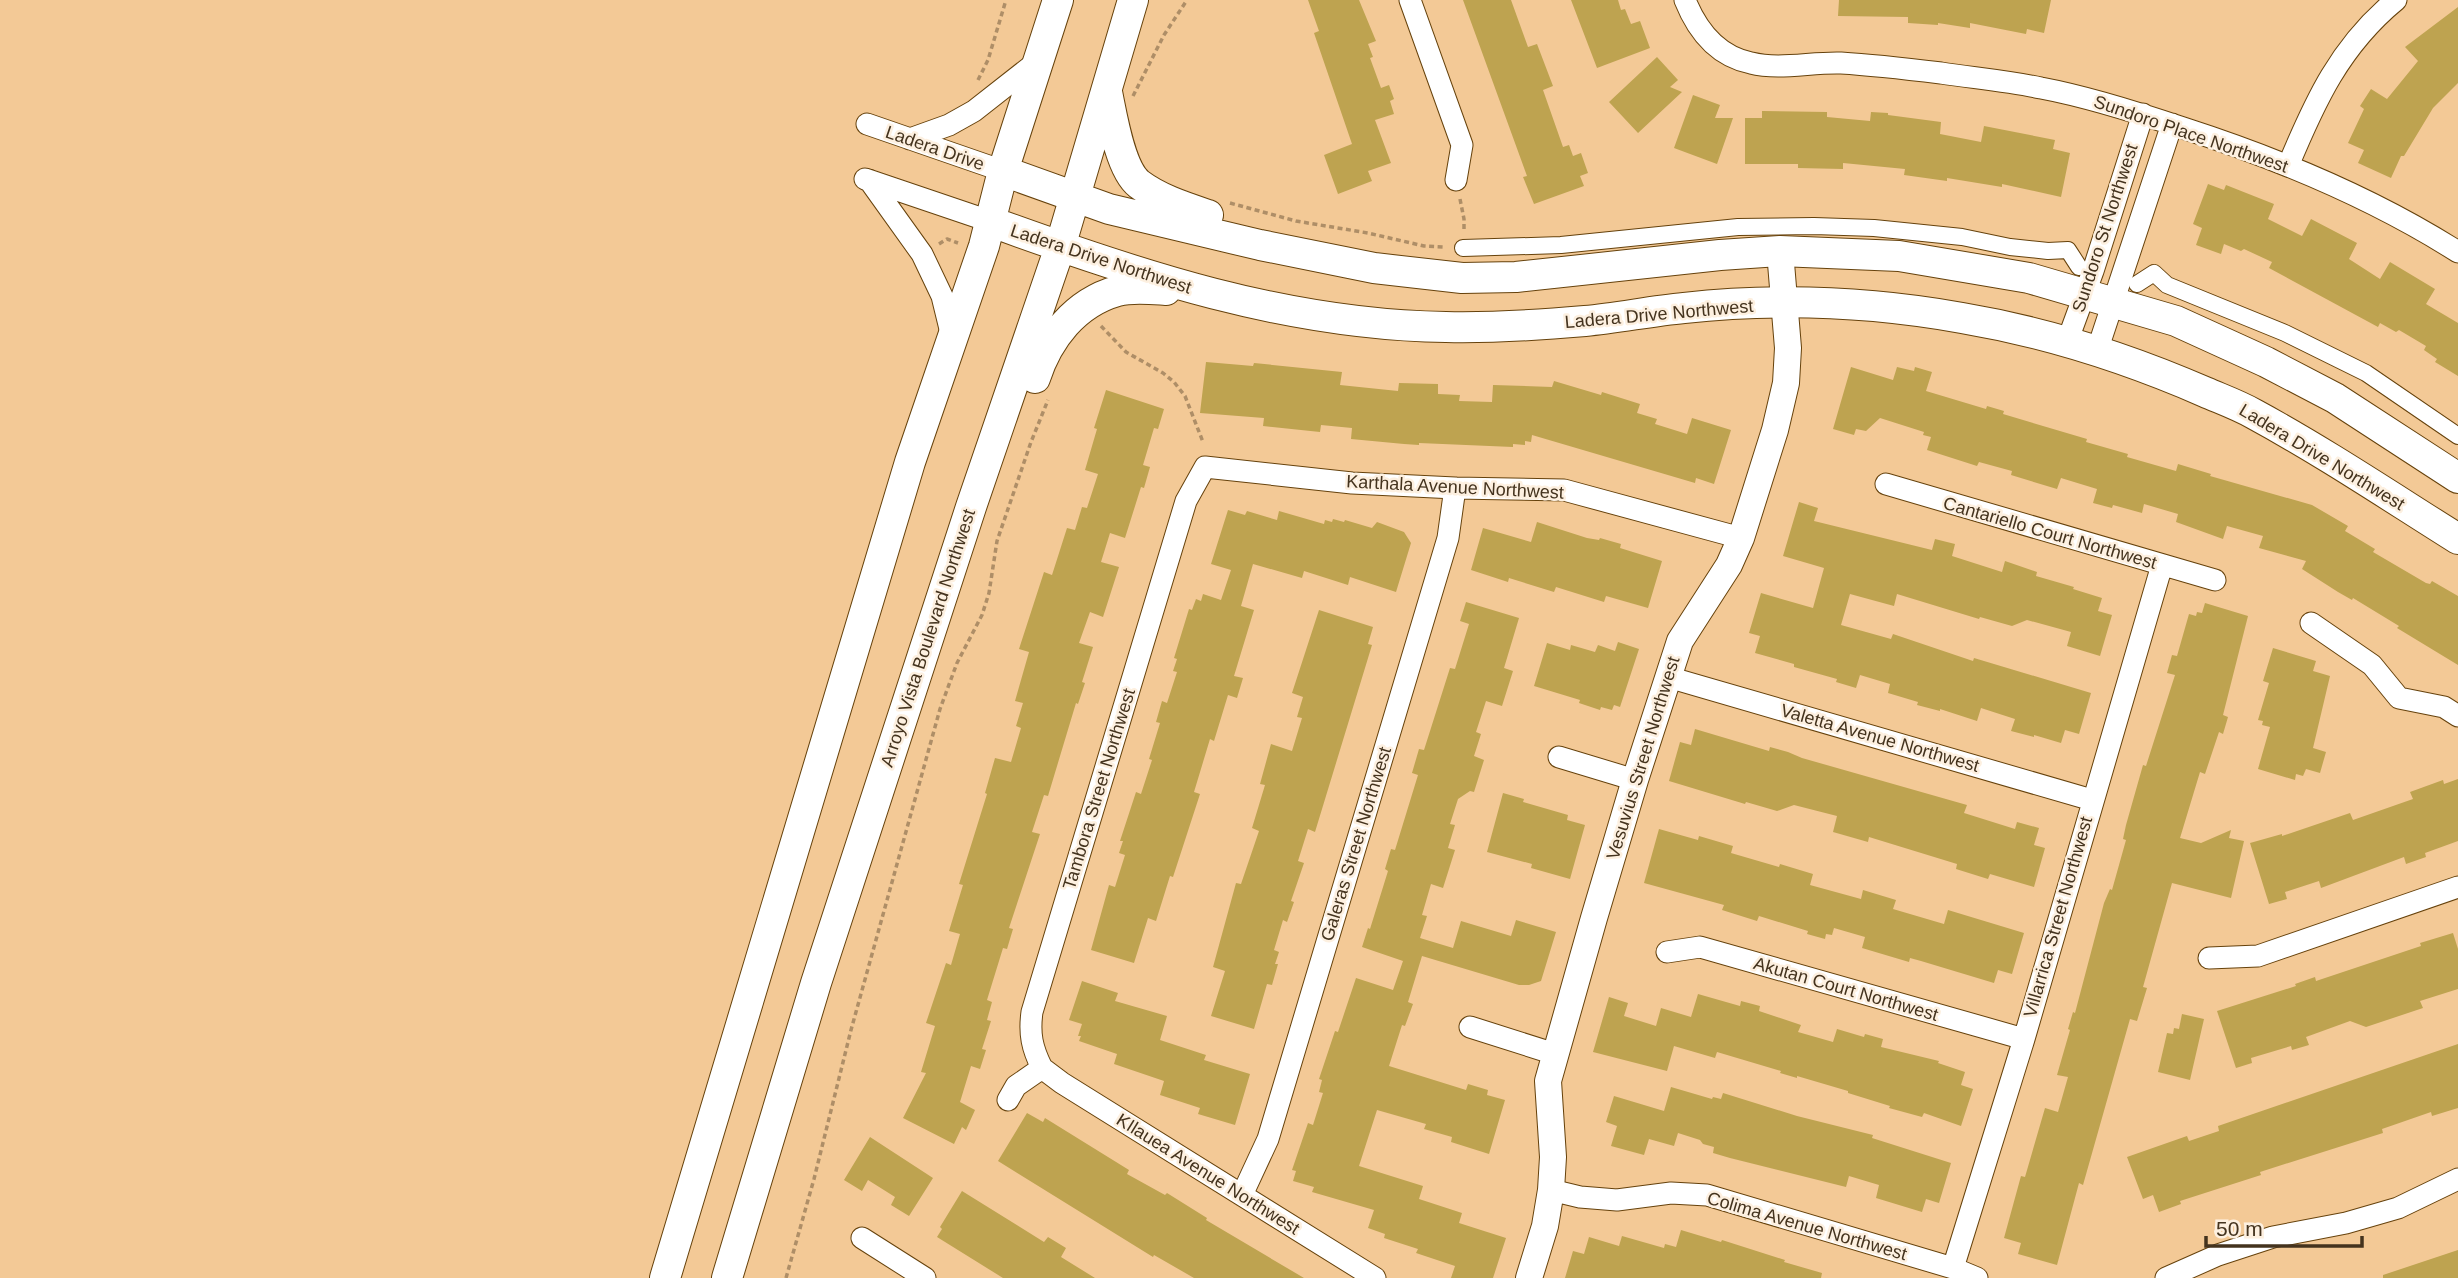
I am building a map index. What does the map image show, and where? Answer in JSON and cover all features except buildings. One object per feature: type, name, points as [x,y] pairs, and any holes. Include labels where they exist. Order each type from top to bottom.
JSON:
[{"type":"main road","points":[[665,1278],[910,461],[984,246],[1003,171],[1058,0]]},
{"type":"main road","name":"Arroyo Vista Boulevard Northwest","points":[[727,1278],[816,983],[971,507],[1060,247],[1073,196],[1117,97],[1133,0]]},
{"type":"main road","points":[[1117,97],[1118,148],[1136,182],[1173,204],[1267,233],[1298,253]]},
{"type":"main road","points":[[1003,171],[1108,209],[1374,268],[1462,278],[1516,276],[1780,251],[1899,256],[2029,278],[2082,281],[2113,303],[2176,321],[2266,362],[2335,398],[2458,478]]},
{"type":"main road","name":"Ladera Drive Northwest","points":[[989,221],[1060,247],[1196,290],[1289,312],[1342,320],[1447,327],[1586,321],[1687,307],[1786,303],[1870,306],[1961,317],[2097,351],[2161,372],[2251,412],[2458,539]]},
{"type":"main road","points":[[971,507],[998,482],[1039,364],[1051,340],[1079,310],[1100,297],[1120,290],[1196,290]]},
{"type":"street","points":[[1410,0],[1462,145],[1456,180]]},
{"type":"street","name":"Sundoro Place Northwest","points":[[1685,0],[1694,21],[1707,39],[1736,58],[1750,63],[1840,63],[1998,80],[2143,114],[2288,166],[2358,197],[2458,252]]},
{"type":"street","points":[[2288,166],[2309,116],[2336,65],[2372,20],[2396,0]]},
{"type":"street","points":[[910,139],[949,125],[974,111],[1039,60]]},
{"type":"street","name":"Sundoro St Northwest","points":[[2067,342],[2082,281],[2143,114]]},
{"type":"street","name":"Ladera Drive","points":[[867,124],[1003,171]]},
{"type":"street","name":"Sundoro St Northwest","points":[[2097,351],[2172,124]]},
{"type":"street","points":[[952,339],[942,296],[922,254],[864,178],[989,221]]},
{"type":"street","points":[[1463,248],[1561,245],[1738,227],[1874,228],[1962,237],[2010,247],[2068,250],[2082,281]]},
{"type":"street","name":"Vesuvius Street Northwest","points":[[1529,1278],[1545,1226],[1551,1190],[1553,1157],[1548,1081],[1555,1054],[1668,677],[1681,641],[1729,565],[1741,538],[1764,469],[1786,383],[1786,303],[1780,251]]},
{"type":"street","points":[[2137,284],[2154,273],[2167,285],[2285,333],[2366,373],[2458,436]]},
{"type":"street","name":"Karthala Avenue Northwest","points":[[1205,467],[1352,483],[1564,490],[1741,538]]},
{"type":"street","name":"Tambora Street Northwest","points":[[1042,1068],[1033,1051],[1030,1033],[1032,1013],[1186,501],[1205,467]]},
{"type":"street","name":"Cantariello Court Northwest","points":[[1886,484],[2215,580]]},
{"type":"street","name":"Galeras Street Northwest","points":[[1242,1195],[1272,1126],[1448,538],[1455,488]]},
{"type":"street","name":"Villarrica Street Northwest","points":[[1953,1269],[2024,1040],[2162,565]]},
{"type":"street","points":[[2311,623],[2372,665],[2399,698],[2444,707],[2458,716]]},
{"type":"street","name":"Valetta Avenue Northwest","points":[[1668,677],[2092,800]]},
{"type":"street","points":[[1559,757],[1635,780]]},
{"type":"street","points":[[2209,958],[2258,956],[2458,887]]},
{"type":"street","name":"Akutan Court Northwest","points":[[1667,952],[1700,947],[2024,1040]]},
{"type":"street","points":[[1470,1027],[1555,1054]]},
{"type":"street","points":[[1008,1100],[1016,1086],[1042,1068]]},
{"type":"street","name":"KIlauea Avenue Northwest","points":[[1042,1068],[1375,1278]]},
{"type":"street","points":[[2166,1278],[2218,1255],[2273,1237],[2346,1223],[2398,1208],[2458,1179]]},
{"type":"street","name":"Colima Avenue Northwest","points":[[1551,1190],[1580,1197],[1617,1200],[1671,1193],[1707,1195],[1977,1278]]},
{"type":"street","points":[[862,1238],[925,1278]]},
{"type":"path","points":[[975,85],[988,60],[1006,0]]},
{"type":"path","points":[[1117,97],[1187,0]]},
{"type":"path","points":[[1221,201],[1296,221],[1424,246],[1463,248],[1464,219],[1456,180]]},
{"type":"path","points":[[934,246],[947,239],[959,243]]},
{"type":"path","points":[[1100,325],[1126,352],[1174,382],[1185,396],[1203,442]]},
{"type":"path","points":[[786,1278],[940,709],[957,663],[986,604],[997,541],[1050,393]]}]
